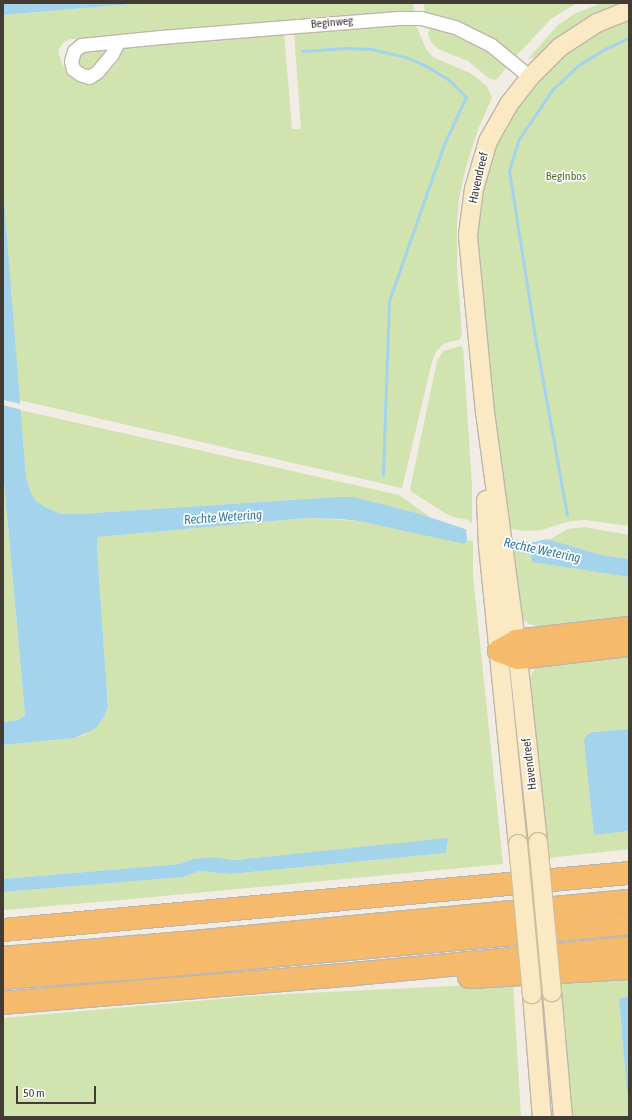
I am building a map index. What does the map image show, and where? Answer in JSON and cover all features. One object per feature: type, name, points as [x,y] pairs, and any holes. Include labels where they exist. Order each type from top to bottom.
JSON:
[{"type":"highway","points":[[511,650],[629,628]]},
{"type":"highway","points":[[511,650],[629,645]]},
{"type":"highway","points":[[596,876],[629,868]]},
{"type":"highway","points":[[3,930],[629,873]]},
{"type":"highway","points":[[3,958],[629,901]]},
{"type":"highway","points":[[3,978],[171,965],[629,923]]},
{"type":"highway","points":[[3,1002],[354,974],[629,948]]},
{"type":"highway","points":[[354,974],[471,977],[629,968]]},
{"type":"main road","name":"Havendreef","points":[[563,1117],[538,842],[494,538],[485,413],[468,234],[474,189],[488,141],[509,104],[530,77],[560,47],[597,23],[629,10]]},
{"type":"main road","name":"Havendreef","points":[[511,650],[518,844],[542,1117]]},
{"type":"street","name":"Beginweg","points":[[118,42],[375,20],[421,18],[455,27],[491,45],[530,77]]},
{"type":"green space","points":[[144,3],[413,3],[414,11],[412,14],[71,39],[64,42],[58,50],[61,62],[68,73],[83,82],[97,80],[107,73],[118,61],[124,43],[284,32],[292,129],[301,129],[294,31],[415,23],[426,49],[433,57],[472,74],[487,86],[492,98],[479,127],[466,167],[459,198],[457,224],[457,268],[462,335],[459,340],[445,343],[437,350],[432,362],[402,488],[19,400],[3,187],[3,15]]},
{"type":"green space","points":[[424,3],[577,3],[551,19],[516,56],[425,16]]},
{"type":"green space","points":[[602,3],[629,3],[555,42],[537,57],[528,59],[557,26],[574,14]]},
{"type":"green space","name":"Beginbos","points":[[629,18],[629,526],[586,520],[571,521],[541,530],[524,531],[506,528],[502,501],[476,233],[486,170],[506,121],[523,95],[558,58],[581,40]]},
{"type":"green space","points":[[430,27],[446,30],[467,39],[487,49],[509,65],[496,80],[490,79],[468,61],[438,49],[431,42],[428,34]]},
{"type":"green space","points":[[105,46],[109,50],[95,70],[83,70],[76,62],[79,50]]},
{"type":"green space","points":[[461,346],[463,348],[472,484],[472,524],[469,520],[453,517],[443,512],[412,492],[410,489],[437,361],[443,351]]},
{"type":"green space","points":[[20,410],[399,495],[430,517],[354,497],[61,514],[45,507],[35,500],[30,490],[26,478]]},
{"type":"green space","points":[[3,471],[25,715],[18,720],[3,722]]},
{"type":"green space","points":[[307,518],[359,521],[465,543],[467,539],[473,539],[473,576],[503,864],[3,910],[3,892],[184,877],[199,871],[231,874],[446,853],[447,839],[235,860],[211,857],[192,859],[180,864],[3,879],[3,745],[75,738],[84,735],[104,717],[108,707],[98,563],[98,537]]},
{"type":"green space","points":[[584,527],[629,535],[629,559],[601,555],[549,540],[568,529]]},
{"type":"green space","points":[[508,549],[531,555],[533,562],[629,577],[629,619],[542,627],[529,624],[519,615]]},
{"type":"green space","points":[[629,655],[629,729],[592,732],[594,835],[629,831],[629,849],[548,858],[529,681],[532,673],[537,666]]},
{"type":"green space","points":[[629,977],[629,996],[619,999],[627,1093],[629,1094],[629,1117],[571,1117],[560,981]]},
{"type":"green space","points":[[513,983],[521,1117],[3,1117],[3,1018],[266,995]]},
{"type":"water","points":[[3,3],[144,3],[3,15]]},
{"type":"water","name":"Rechte Wetering","points":[[3,187],[26,478],[35,500],[45,507],[61,514],[79,514],[354,497],[420,514],[465,529],[518,541],[534,542],[547,539],[601,555],[629,559],[629,577],[532,562],[531,555],[473,539],[467,539],[465,544],[359,521],[340,519],[307,518],[98,537],[98,563],[108,707],[104,717],[96,728],[75,738],[3,745],[3,722],[18,720],[25,715],[3,471]]},
{"type":"water","points":[[629,729],[629,831],[594,835],[584,740],[586,736],[592,732]]},
{"type":"water","points":[[448,838],[446,853],[231,874],[199,871],[184,877],[3,892],[3,879],[180,864],[192,859],[211,857],[235,860]]},
{"type":"water","points":[[629,996],[629,1094],[627,1093],[619,999]]},
{"type":"pier","points":[[3,400],[22,404],[22,410],[3,405]]},
{"type":"pier","points":[[466,527],[513,538],[514,551],[467,540]]},
{"type":"waterway","points":[[567,515],[536,343],[509,171],[519,139],[552,90],[579,65],[605,49],[629,38]]},
{"type":"waterway","points":[[302,51],[345,48],[371,49],[406,57],[428,67],[450,81],[466,97],[444,144],[389,301],[383,475]]}]
